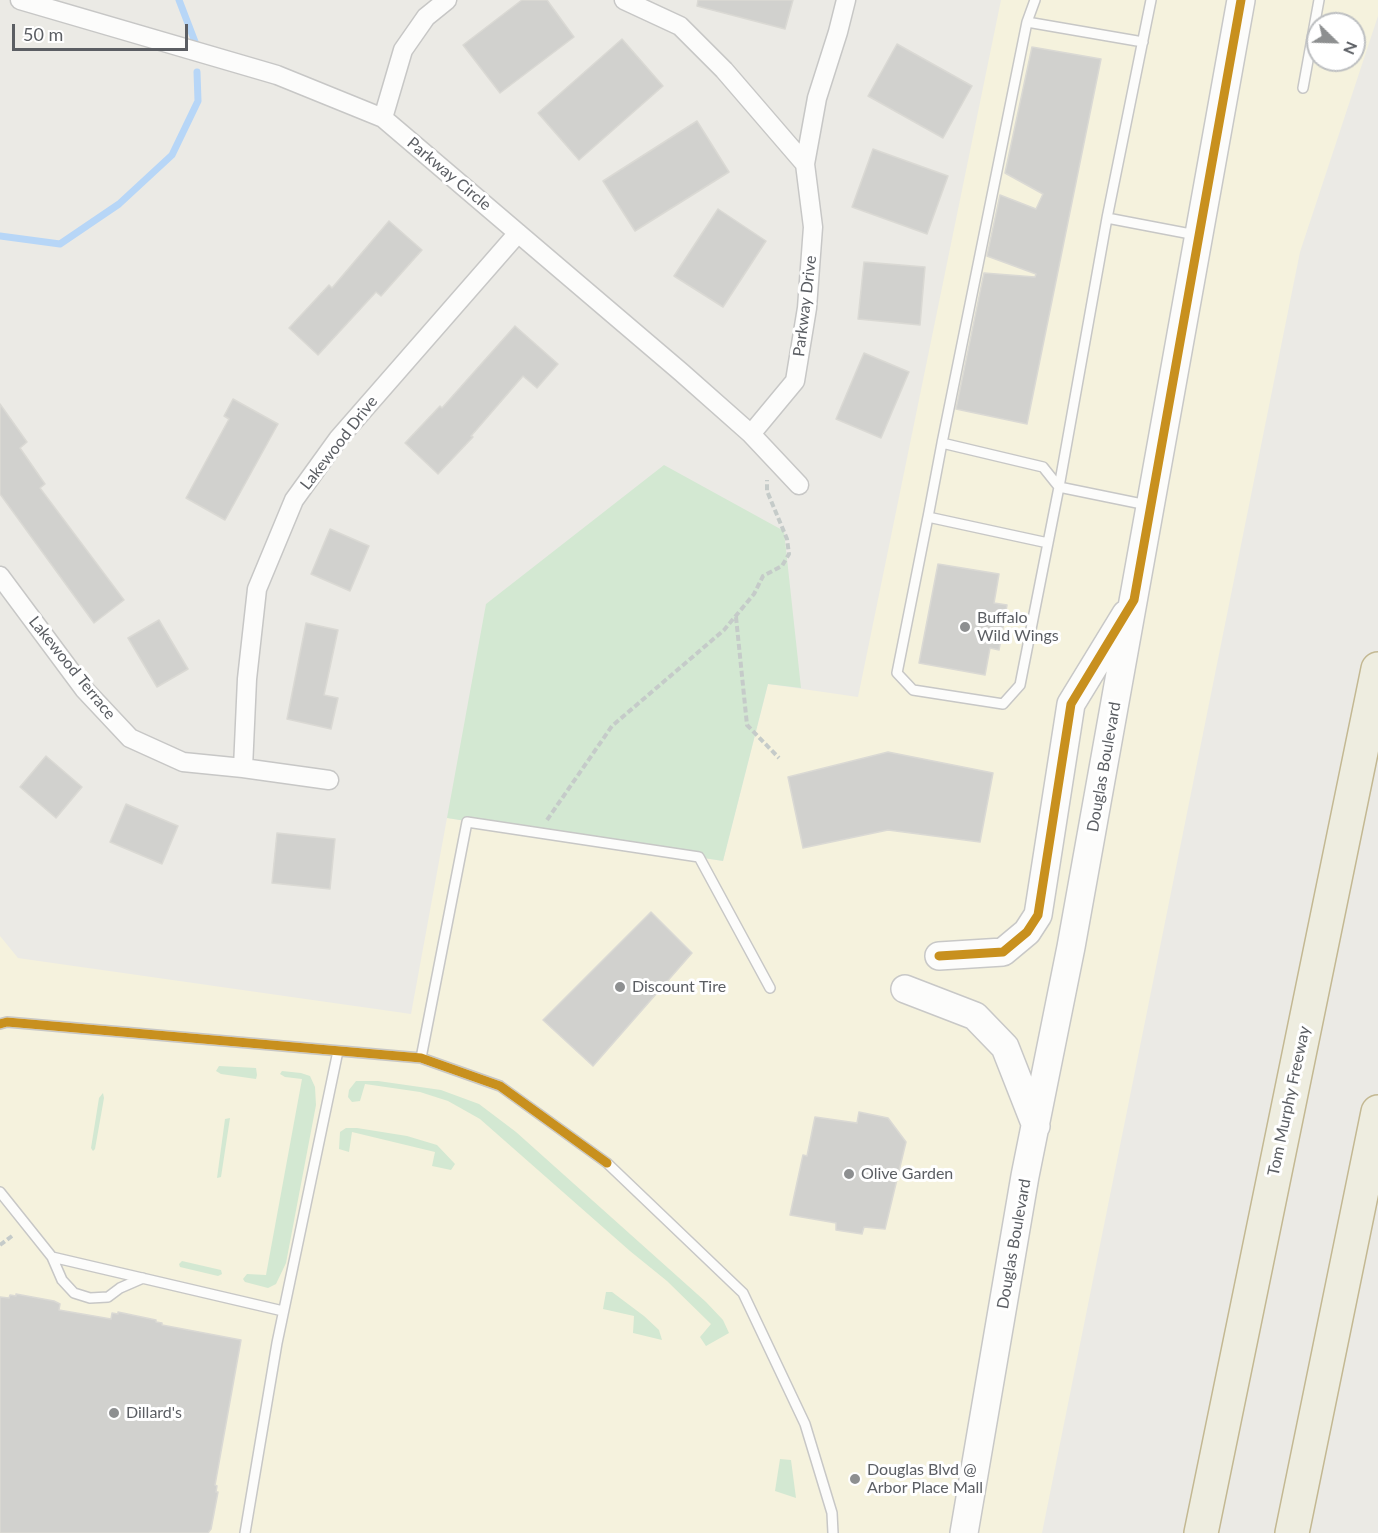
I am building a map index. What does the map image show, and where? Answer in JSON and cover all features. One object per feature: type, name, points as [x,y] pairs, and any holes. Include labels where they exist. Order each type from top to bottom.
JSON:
[{"type":"highway","name":"Tom Murphy Freeway","points":[[1201,1533],[1378,669]]},
{"type":"highway","points":[[1292,1533],[1378,1112]]},
{"type":"main road","name":"Douglas Boulevard","points":[[964,1533],[1025,1176],[1071,947],[1241,0]]},
{"type":"main road","points":[[939,956],[1003,952],[1027,932],[1038,915],[1071,704],[1134,600]]},
{"type":"main road","points":[[905,990],[975,1016],[1005,1047],[1035,1126]]},
{"type":"street","name":"Parkway Circle","points":[[20,0],[277,75],[383,118],[751,434],[799,485]]},
{"type":"street","points":[[383,118],[403,50],[426,17],[447,0]]},
{"type":"street","points":[[624,0],[680,26],[724,70],[805,164]]},
{"type":"street","name":"Parkway Drive","points":[[751,434],[795,381],[807,308],[813,227],[805,164],[817,98],[846,0]]},
{"type":"street","name":"Lakewood Drive","points":[[243,768],[247,679],[257,589],[294,500],[338,439],[518,233]]},
{"type":"street","name":"Lakewood Terrace","points":[[0,576],[84,689],[130,738],[183,762],[329,780]]},
{"type":"lane","points":[[1035,0],[1027,22],[897,673],[913,690],[1003,704],[1020,685],[1059,487],[1107,218],[1151,0]]},
{"type":"lane","points":[[1303,88],[1319,0]]},
{"type":"lane","points":[[1027,22],[1143,42]]},
{"type":"lane","points":[[1107,218],[1200,235]]},
{"type":"lane","points":[[942,443],[1043,467],[1059,487],[1151,506]]},
{"type":"lane","points":[[928,518],[1048,543]]},
{"type":"lane","points":[[422,1058],[467,822],[699,857],[770,988]]},
{"type":"lane","points":[[0,1023],[422,1058],[500,1086],[608,1163],[743,1293],[805,1424],[832,1513],[833,1533]]},
{"type":"lane","points":[[245,1533],[284,1311],[338,1051]]},
{"type":"lane","points":[[0,1192],[52,1257],[62,1280],[74,1293],[90,1298],[108,1297],[120,1288],[143,1278]]},
{"type":"lane","points":[[52,1257],[284,1311]]},
{"type":"path","points":[[538,832],[612,726],[724,630],[754,594],[764,576],[782,566],[789,554],[787,539],[767,491],[768,452]]},
{"type":"path","points":[[736,616],[747,725],[779,758]]},
{"type":"path","points":[[0,1245],[12,1236]]},
{"type":"shaded area","points":[[1001,0],[1378,0],[1378,16],[1366,52],[1366,12],[1306,12],[1306,72],[1359,72],[1300,252],[1042,1533],[0,1533],[0,936],[18,958],[411,1014],[447,818],[723,861],[768,684],[858,697]]},
{"type":"green space","points":[[664,465],[784,531],[801,688],[768,684],[723,861],[447,818],[486,604]]},
{"type":"green space","points":[[219,1066],[256,1068],[256,1079],[221,1074],[216,1071]]},
{"type":"green space","points":[[282,1071],[310,1076],[315,1087],[316,1105],[286,1263],[276,1284],[268,1288],[245,1282],[243,1279],[247,1274],[266,1275],[302,1079],[285,1077],[280,1074]]},
{"type":"green space","points":[[356,1081],[378,1081],[441,1090],[479,1104],[516,1132],[706,1302],[723,1320],[729,1333],[706,1346],[700,1337],[711,1324],[667,1281],[480,1119],[448,1101],[420,1092],[365,1084],[360,1101],[352,1102],[348,1097],[349,1090]]},
{"type":"green space","points":[[103,1093],[104,1098],[93,1151],[91,1148],[99,1098]]},
{"type":"green space","points":[[230,1118],[221,1177],[217,1178],[225,1119]]},
{"type":"green space","points":[[346,1128],[407,1136],[437,1145],[455,1164],[451,1170],[432,1166],[435,1152],[352,1132],[349,1152],[339,1149],[340,1132]]},
{"type":"green space","points":[[182,1261],[221,1270],[222,1274],[218,1276],[180,1267],[179,1264]]},
{"type":"green space","points":[[606,1292],[612,1292],[644,1316],[659,1330],[662,1340],[633,1333],[634,1316],[603,1309]]},
{"type":"green space","points":[[780,1459],[791,1460],[796,1498],[775,1491]]},
{"type":"building","points":[[522,0],[547,0],[574,37],[500,93],[463,45]]},
{"type":"building","points":[[698,0],[793,0],[785,29],[697,6]]},
{"type":"building","points":[[622,39],[663,86],[579,160],[538,113]]},
{"type":"building","points":[[897,44],[972,86],[943,138],[868,96]]},
{"type":"building","points":[[1032,47],[1101,59],[1027,424],[956,409],[984,273],[1035,277],[1036,274],[987,256],[1000,195],[1036,209],[1043,194],[1005,173]]},
{"type":"building","points":[[697,121],[729,172],[635,231],[603,181]]},
{"type":"building","points":[[873,149],[948,176],[927,234],[852,207]]},
{"type":"building","points":[[718,209],[766,241],[723,307],[674,276]]},
{"type":"building","points":[[389,221],[422,250],[381,296],[376,292],[318,355],[289,328],[329,285],[332,288]]},
{"type":"building","points":[[864,262],[925,267],[920,325],[858,319]]},
{"type":"building","points":[[515,326],[558,364],[537,388],[523,376],[471,436],[473,437],[438,474],[405,443],[440,406],[442,408]]},
{"type":"building","points":[[864,353],[909,372],[881,438],[836,419]]},
{"type":"building","points":[[233,399],[278,424],[225,520],[186,498],[229,419],[224,416]]},
{"type":"building","points":[[0,404],[27,442],[20,448],[45,484],[40,488],[124,600],[94,623],[0,494]]},
{"type":"building","points":[[330,529],[369,546],[350,591],[311,574]]},
{"type":"building","name":"Buffalo Wild Wings","points":[[938,564],[999,574],[994,603],[1007,605],[999,650],[990,648],[985,675],[919,663]]},
{"type":"building","points":[[159,620],[188,669],[157,687],[128,638]]},
{"type":"building","points":[[306,623],[338,630],[324,695],[338,698],[331,729],[287,719]]},
{"type":"building","points":[[888,752],[993,773],[980,842],[888,830],[803,848],[788,777]]},
{"type":"building","points":[[46,756],[82,787],[56,818],[20,787]]},
{"type":"building","points":[[126,804],[178,826],[162,864],[110,842]]},
{"type":"building","points":[[277,833],[335,839],[330,889],[272,883]]},
{"type":"building","name":"Discount Tire","points":[[651,912],[692,953],[593,1066],[543,1020]]},
{"type":"building","name":"Olive Garden","points":[[859,1112],[888,1118],[906,1142],[885,1229],[864,1227],[862,1234],[836,1230],[836,1223],[790,1215],[803,1155],[807,1156],[815,1117],[857,1123]]},
{"type":"building","name":"Dillard's","points":[[16,1294],[54,1301],[60,1304],[59,1310],[111,1319],[112,1313],[118,1314],[118,1312],[156,1320],[162,1325],[241,1340],[215,1485],[217,1486],[216,1492],[218,1492],[211,1529],[208,1533],[0,1533],[0,1297],[9,1298],[10,1295],[16,1296]]},
{"type":"waterway","points":[[179,0],[197,47]]},
{"type":"waterway","points":[[0,236],[60,244],[119,204],[172,155],[198,101],[197,72]]},
{"type":"transit line","points":[[939,956],[1003,952],[1027,932],[1038,915],[1071,704],[1134,600],[1241,0]]},
{"type":"transit line","points":[[0,1024],[7,1022],[421,1058],[500,1086],[607,1163]]},
{"type":"place","name":"Buffalo Wild Wings","points":[[965,627]]},
{"type":"place","name":"Discount Tire","points":[[620,987]]},
{"type":"place","name":"Olive Garden","points":[[849,1174]]},
{"type":"place","name":"Dillard's","points":[[114,1413]]},
{"type":"place","name":"Douglas Blvd @ Arbor Place Mall","points":[[855,1479]]}]
